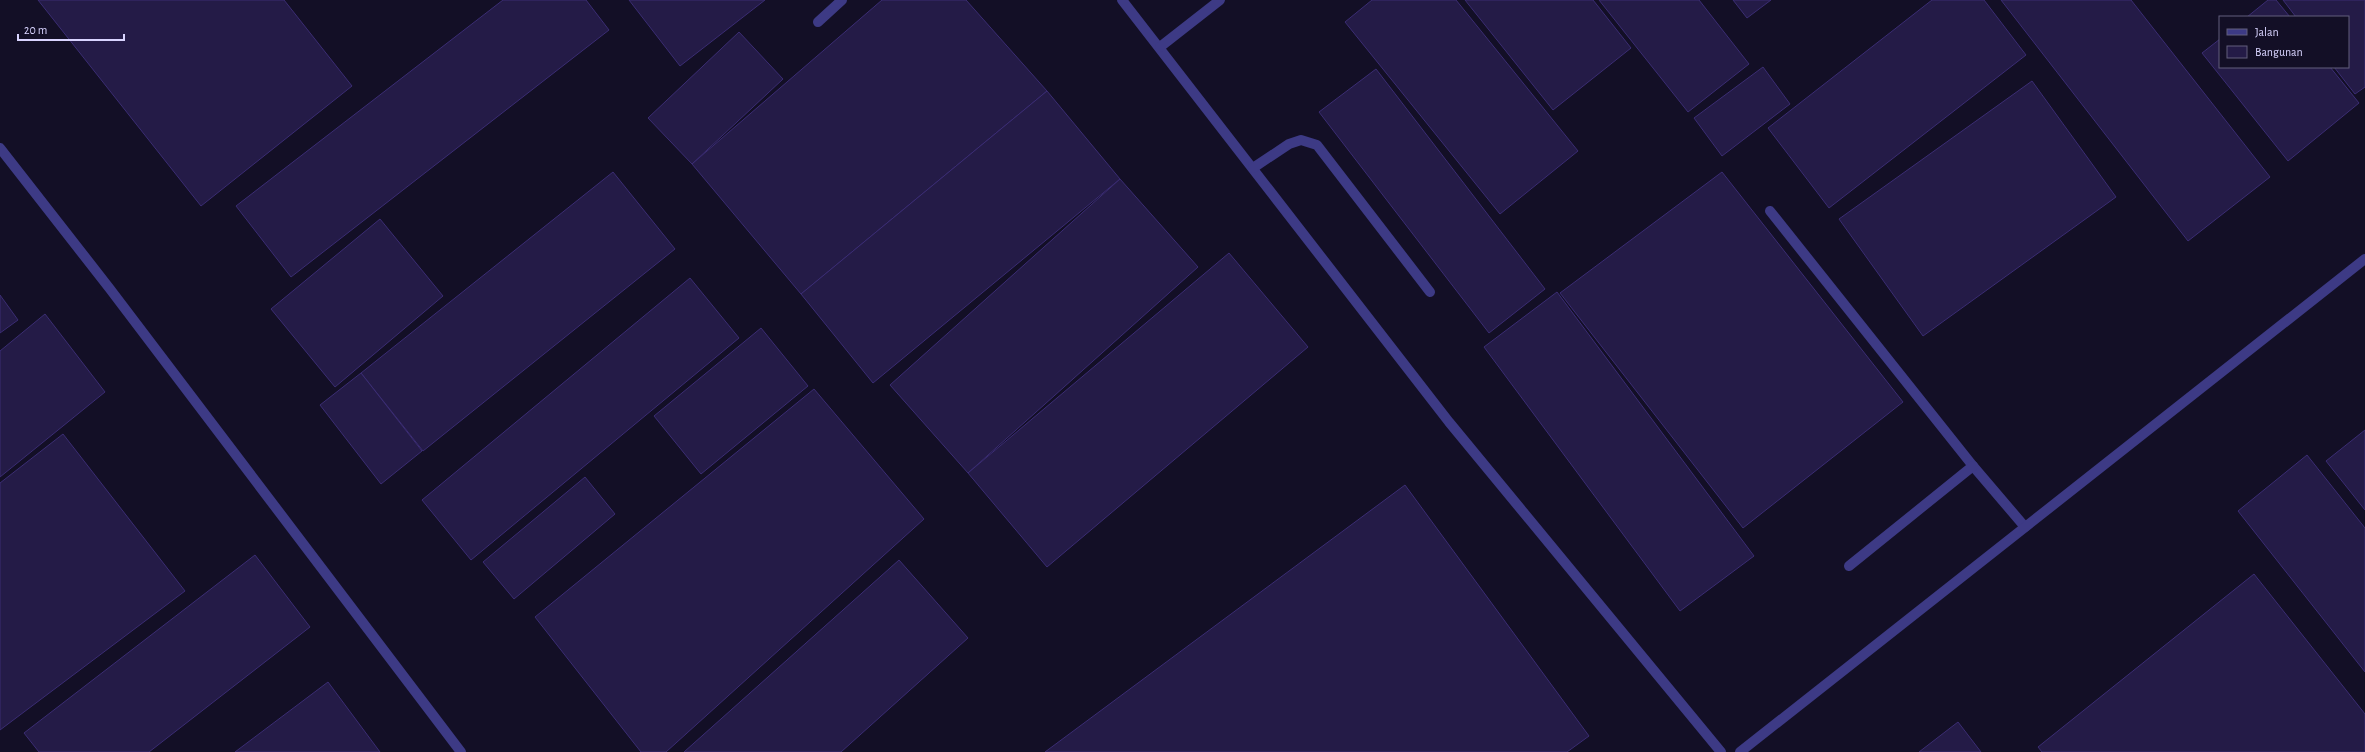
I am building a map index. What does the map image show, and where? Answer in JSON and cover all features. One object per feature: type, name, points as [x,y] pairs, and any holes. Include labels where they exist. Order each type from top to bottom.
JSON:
[{"type":"lane","points":[[818,22],[842,0]]},
{"type":"lane","points":[[1122,0],[1160,47],[1449,422],[1722,752]]},
{"type":"lane","points":[[1160,47],[1220,0]]},
{"type":"lane","points":[[1253,168],[1289,144],[1301,140],[1317,145],[1430,292]]},
{"type":"lane","points":[[0,148],[110,289],[461,752]]},
{"type":"lane","points":[[1770,211],[1973,466],[2025,527]]},
{"type":"lane","points":[[1740,752],[2365,259]]},
{"type":"lane","points":[[1848,566],[1973,466]]},
{"type":"building","points":[[38,0],[284,0],[352,86],[201,206]]},
{"type":"building","points":[[503,0],[586,0],[609,30],[291,277],[236,206]]},
{"type":"building","points":[[629,0],[765,0],[680,66]]},
{"type":"building","points":[[882,0],[966,0],[1047,91],[801,294],[692,164]]},
{"type":"building","points":[[1372,0],[1456,0],[1578,151],[1500,214],[1345,22]]},
{"type":"building","points":[[1465,0],[1593,0],[1631,48],[1553,110]]},
{"type":"building","points":[[1599,0],[1699,0],[1749,64],[1688,112]]},
{"type":"building","points":[[1733,0],[1771,0],[1747,18]]},
{"type":"building","points":[[1932,0],[1984,0],[2026,55],[1829,208],[1768,128]]},
{"type":"building","points":[[2001,0],[2131,0],[2270,177],[2188,241]]},
{"type":"building","points":[[2268,0],[2276,0],[2289,16],[2248,16]]},
{"type":"building","points":[[2283,0],[2365,0],[2365,87],[2355,94],[2335,68],[2349,68],[2349,16],[2295,16]]},
{"type":"building","points":[[739,32],[783,79],[692,164],[648,118]]},
{"type":"building","points":[[2219,40],[2219,68],[2331,68],[2359,103],[2288,161],[2202,53]]},
{"type":"building","points":[[1763,67],[1790,104],[1722,156],[1694,118]]},
{"type":"building","points":[[1376,69],[1545,289],[1489,333],[1319,112]]},
{"type":"building","points":[[2032,81],[2116,197],[1923,336],[1839,219]]},
{"type":"building","points":[[1047,91],[1120,179],[873,383],[801,294]]},
{"type":"building","points":[[613,172],[675,249],[423,451],[361,373]]},
{"type":"building","points":[[1722,172],[1903,402],[1743,528],[1560,293]]},
{"type":"building","points":[[1120,179],[1198,267],[968,473],[890,385]]},
{"type":"building","points":[[380,219],[443,296],[335,387],[271,309]]},
{"type":"building","points":[[1229,253],[1308,347],[1047,567],[968,473]]},
{"type":"building","points":[[690,278],[739,338],[471,560],[422,500]]},
{"type":"building","points":[[1557,292],[1754,556],[1680,611],[1484,347]]},
{"type":"building","points":[[0,295],[18,320],[0,333]]},
{"type":"building","points":[[45,314],[105,392],[0,477],[0,351]]},
{"type":"building","points":[[761,328],[808,386],[701,474],[654,416]]},
{"type":"building","points":[[361,373],[422,451],[381,484],[320,405]]},
{"type":"building","points":[[814,389],[924,519],[666,752],[641,752],[535,617]]},
{"type":"building","points":[[2365,430],[2365,510],[2326,461]]},
{"type":"building","points":[[63,434],[185,591],[0,730],[0,483]]},
{"type":"building","points":[[2307,455],[2365,528],[2365,672],[2238,511]]},
{"type":"building","points":[[585,477],[615,514],[514,599],[483,562]]},
{"type":"building","points":[[1405,485],[1589,736],[1567,752],[1045,752]]},
{"type":"building","points":[[255,555],[310,627],[149,752],[39,752],[24,733]]},
{"type":"building","points":[[899,560],[968,638],[841,752],[684,752]]},
{"type":"building","points":[[2254,574],[2365,714],[2365,752],[2042,752],[2038,747]]},
{"type":"building","points":[[328,682],[380,752],[235,752]]},
{"type":"building","points":[[1958,722],[1981,752],[1919,752]]}]
